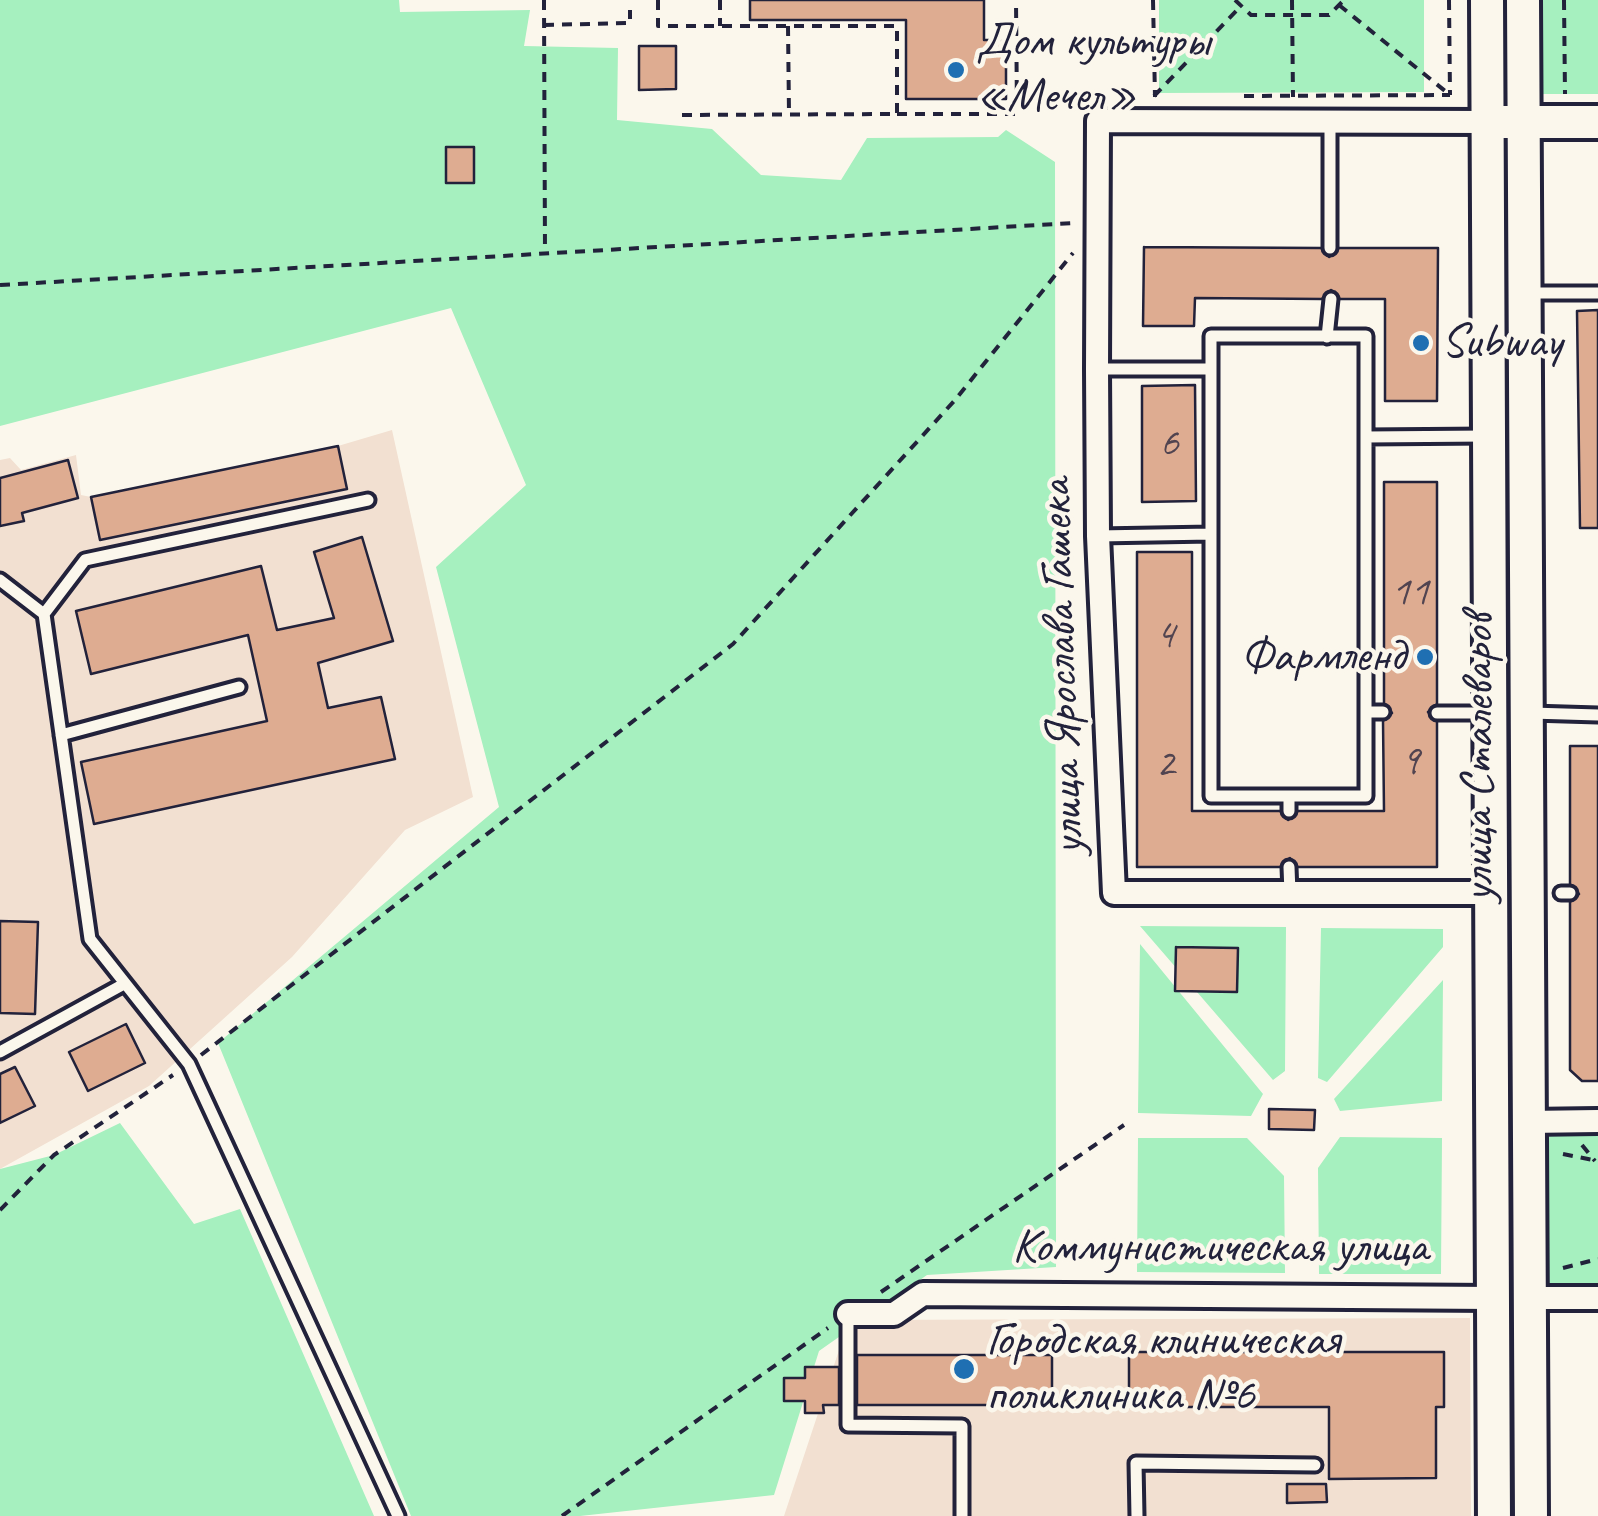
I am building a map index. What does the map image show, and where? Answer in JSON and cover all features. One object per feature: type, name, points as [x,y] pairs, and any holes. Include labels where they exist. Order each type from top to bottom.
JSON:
[{"type":"main road","name":"улица Сталеваров","points":[[1487,0],[1494,1516]]},
{"type":"main road","name":"улица Сталеваров","points":[[1522,0],[1530,1516]]},
{"type":"main road","points":[[1488,122],[1598,122]]},
{"type":"main road","name":"Коммунистическая улица","points":[[1493,1298],[1530,1298]]},
{"type":"street","name":"улица Ярослава Гашека","points":[[1293,122],[1098,120],[1098,536],[1114,894],[1492,894]]},
{"type":"street","points":[[1293,122],[1488,122]]},
{"type":"street","points":[[1528,1122],[1598,1121]]},
{"type":"street","name":"Коммунистическая улица","points":[[848,1314],[894,1314],[923,1294],[1493,1298]]},
{"type":"street","name":"Коммунистическая улица","points":[[1530,1298],[1598,1298]]},
{"type":"lane","points":[[1330,122],[1330,248]]},
{"type":"lane","points":[[1524,294],[1598,293]]},
{"type":"lane","points":[[1327,336],[1330,299]]},
{"type":"lane","points":[[1211,336],[1366,336],[1366,796],[1211,796],[1211,369],[1211,336]]},
{"type":"lane","points":[[1097,369],[1211,369]]},
{"type":"lane","points":[[1366,437],[1490,436]]},
{"type":"lane","points":[[44,614],[86,560],[368,500]]},
{"type":"lane","points":[[1098,536],[1211,534]]},
{"type":"lane","points":[[0,580],[44,614],[90,939],[189,1064],[398,1516]]},
{"type":"lane","points":[[61,735],[239,688]]},
{"type":"lane","points":[[1366,712],[1384,712]]},
{"type":"lane","points":[[1436,712],[1491,713]]},
{"type":"lane","points":[[1526,712],[1598,715]]},
{"type":"lane","points":[[1289,796],[1289,811]]},
{"type":"lane","points":[[1290,867],[1290,894]]},
{"type":"lane","points":[[0,1052],[124,984]]},
{"type":"lane","points":[[848,1314],[848,1425],[962,1426],[962,1516]]},
{"type":"lane","points":[[1136,1516],[1136,1464],[1315,1466]]},
{"type":"path","points":[[544,0],[545,253]]},
{"type":"path","points":[[544,24],[630,23],[630,0]]},
{"type":"path","points":[[658,0],[658,26],[897,26],[897,114]]},
{"type":"path","points":[[720,0],[720,26]]},
{"type":"path","points":[[678,115],[1017,114],[1016,0]]},
{"type":"path","points":[[1154,0],[1154,96]]},
{"type":"path","points":[[1235,0],[1251,15],[1329,15],[1344,0]]},
{"type":"path","points":[[1292,0],[1293,122]]},
{"type":"path","points":[[1448,0],[1450,95]]},
{"type":"path","points":[[1564,0],[1565,94]]},
{"type":"path","points":[[1339,5],[1450,95]]},
{"type":"path","points":[[1154,96],[1241,6]]},
{"type":"path","points":[[788,26],[788,114]]},
{"type":"path","points":[[1233,96],[1450,95]]},
{"type":"path","points":[[1154,96],[1174,96]]},
{"type":"path","points":[[0,285],[1098,222]]},
{"type":"path","points":[[0,1210],[54,1155],[189,1064],[733,644],[954,400],[1098,222]]},
{"type":"path","points":[[1563,1154],[1598,1162]]},
{"type":"path","points":[[1563,1268],[1598,1259]]},
{"type":"shaded area","points":[[392,430],[473,797],[405,830],[292,957],[149,1086],[0,1169],[0,460],[10,458],[21,470],[76,455],[81,495],[91,497],[338,446]]},
{"type":"shaded area","points":[[1470,1318],[1471,1516],[784,1516],[849,1320]]},
{"type":"green space","points":[[0,0],[399,0],[400,12],[530,10],[524,46],[618,48],[617,120],[712,129],[761,175],[841,180],[867,138],[998,137],[1006,130],[1055,162],[1056,1267],[927,1275],[819,1351],[774,1495],[580,1516],[411,1516],[218,1043],[499,807],[436,567],[526,485],[451,308],[0,426]]},
{"type":"green space","points":[[1159,0],[1424,0],[1424,92],[1159,93]]},
{"type":"green space","points":[[1543,0],[1598,0],[1598,94],[1543,94]]},
{"type":"green space","points":[[1140,926],[1286,927],[1285,1071],[1273,1080]]},
{"type":"green space","points":[[1321,928],[1443,929],[1443,947],[1327,1082],[1318,1078]]},
{"type":"green space","points":[[1140,944],[1263,1094],[1251,1116],[1138,1113]]},
{"type":"green space","points":[[1443,980],[1442,1101],[1340,1111],[1334,1099]]},
{"type":"green space","points":[[120,1123],[194,1224],[240,1209],[374,1516],[0,1516],[0,1169],[54,1155]]},
{"type":"green space","points":[[1543,1132],[1598,1132],[1598,1285],[1544,1286]]},
{"type":"green space","points":[[1340,1137],[1442,1138],[1441,1274],[1319,1274],[1318,1168]]},
{"type":"green space","points":[[1138,1138],[1247,1138],[1284,1176],[1285,1273],[1137,1272]]},
{"type":"building","name":"Дом культуры «Мечел»","points":[[750,0],[984,0],[984,40],[1006,40],[1006,99],[906,99],[906,20],[750,20]]},
{"type":"building","points":[[639,46],[676,46],[676,89],[639,90]]},
{"type":"building","points":[[446,147],[474,147],[474,183],[446,183]]},
{"type":"building","points":[[1144,247],[1321,248],[1329,257],[1339,248],[1438,248],[1437,401],[1385,401],[1385,299],[1340,299],[1331,290],[1322,299],[1195,298],[1194,326],[1143,326]]},
{"type":"building","points":[[1598,310],[1598,528],[1580,528],[1577,311]]},
{"type":"building","points":[[1195,385],[1196,501],[1142,502],[1142,386]]},
{"type":"building","points":[[338,446],[347,489],[100,540],[91,497]]},
{"type":"building","points":[[68,460],[78,498],[22,513],[24,521],[0,526],[0,478]]},
{"type":"building","points":[[1384,482],[1437,482],[1437,704],[1428,712],[1437,722],[1437,867],[1298,867],[1290,858],[1280,867],[1137,867],[1137,552],[1192,552],[1192,811],[1280,811],[1288,820],[1298,811],[1384,811],[1383,721],[1392,713],[1384,703]]},
{"type":"building","points":[[362,537],[393,641],[318,663],[328,708],[381,697],[395,759],[94,824],[81,762],[267,721],[248,635],[91,674],[76,611],[261,566],[277,630],[334,618],[314,552]]},
{"type":"building","points":[[1570,746],[1598,746],[1598,1081],[1582,1081],[1570,1070],[1570,902],[1579,894],[1570,884]]},
{"type":"building","points":[[0,921],[38,922],[35,1014],[0,1013]]},
{"type":"building","points":[[1176,947],[1238,948],[1237,992],[1175,991]]},
{"type":"building","points":[[126,1024],[145,1063],[88,1091],[69,1052]]},
{"type":"building","points":[[15,1067],[35,1106],[0,1123],[0,1074]]},
{"type":"building","points":[[1269,1109],[1315,1110],[1314,1130],[1269,1129]]},
{"type":"building","points":[[1129,1352],[1444,1352],[1444,1407],[1436,1407],[1436,1478],[1329,1479],[1329,1407],[1129,1407]]},
{"type":"building","points":[[857,1355],[1052,1355],[1052,1405],[857,1405]]},
{"type":"building","points":[[805,1367],[839,1367],[839,1405],[823,1405],[824,1413],[805,1413],[805,1401],[784,1401],[784,1378],[805,1378]]},
{"type":"building","points":[[1287,1484],[1326,1484],[1327,1502],[1287,1503]]},
{"type":"place","name":"Дом культуры «Мечел»","points":[[956,70]]},
{"type":"place","name":"Subway","points":[[1421,343]]},
{"type":"place","name":"Фармленд","points":[[1425,657]]},
{"type":"place","name":"Городская клиническая поликлиника №6","points":[[964,1369]]}]
